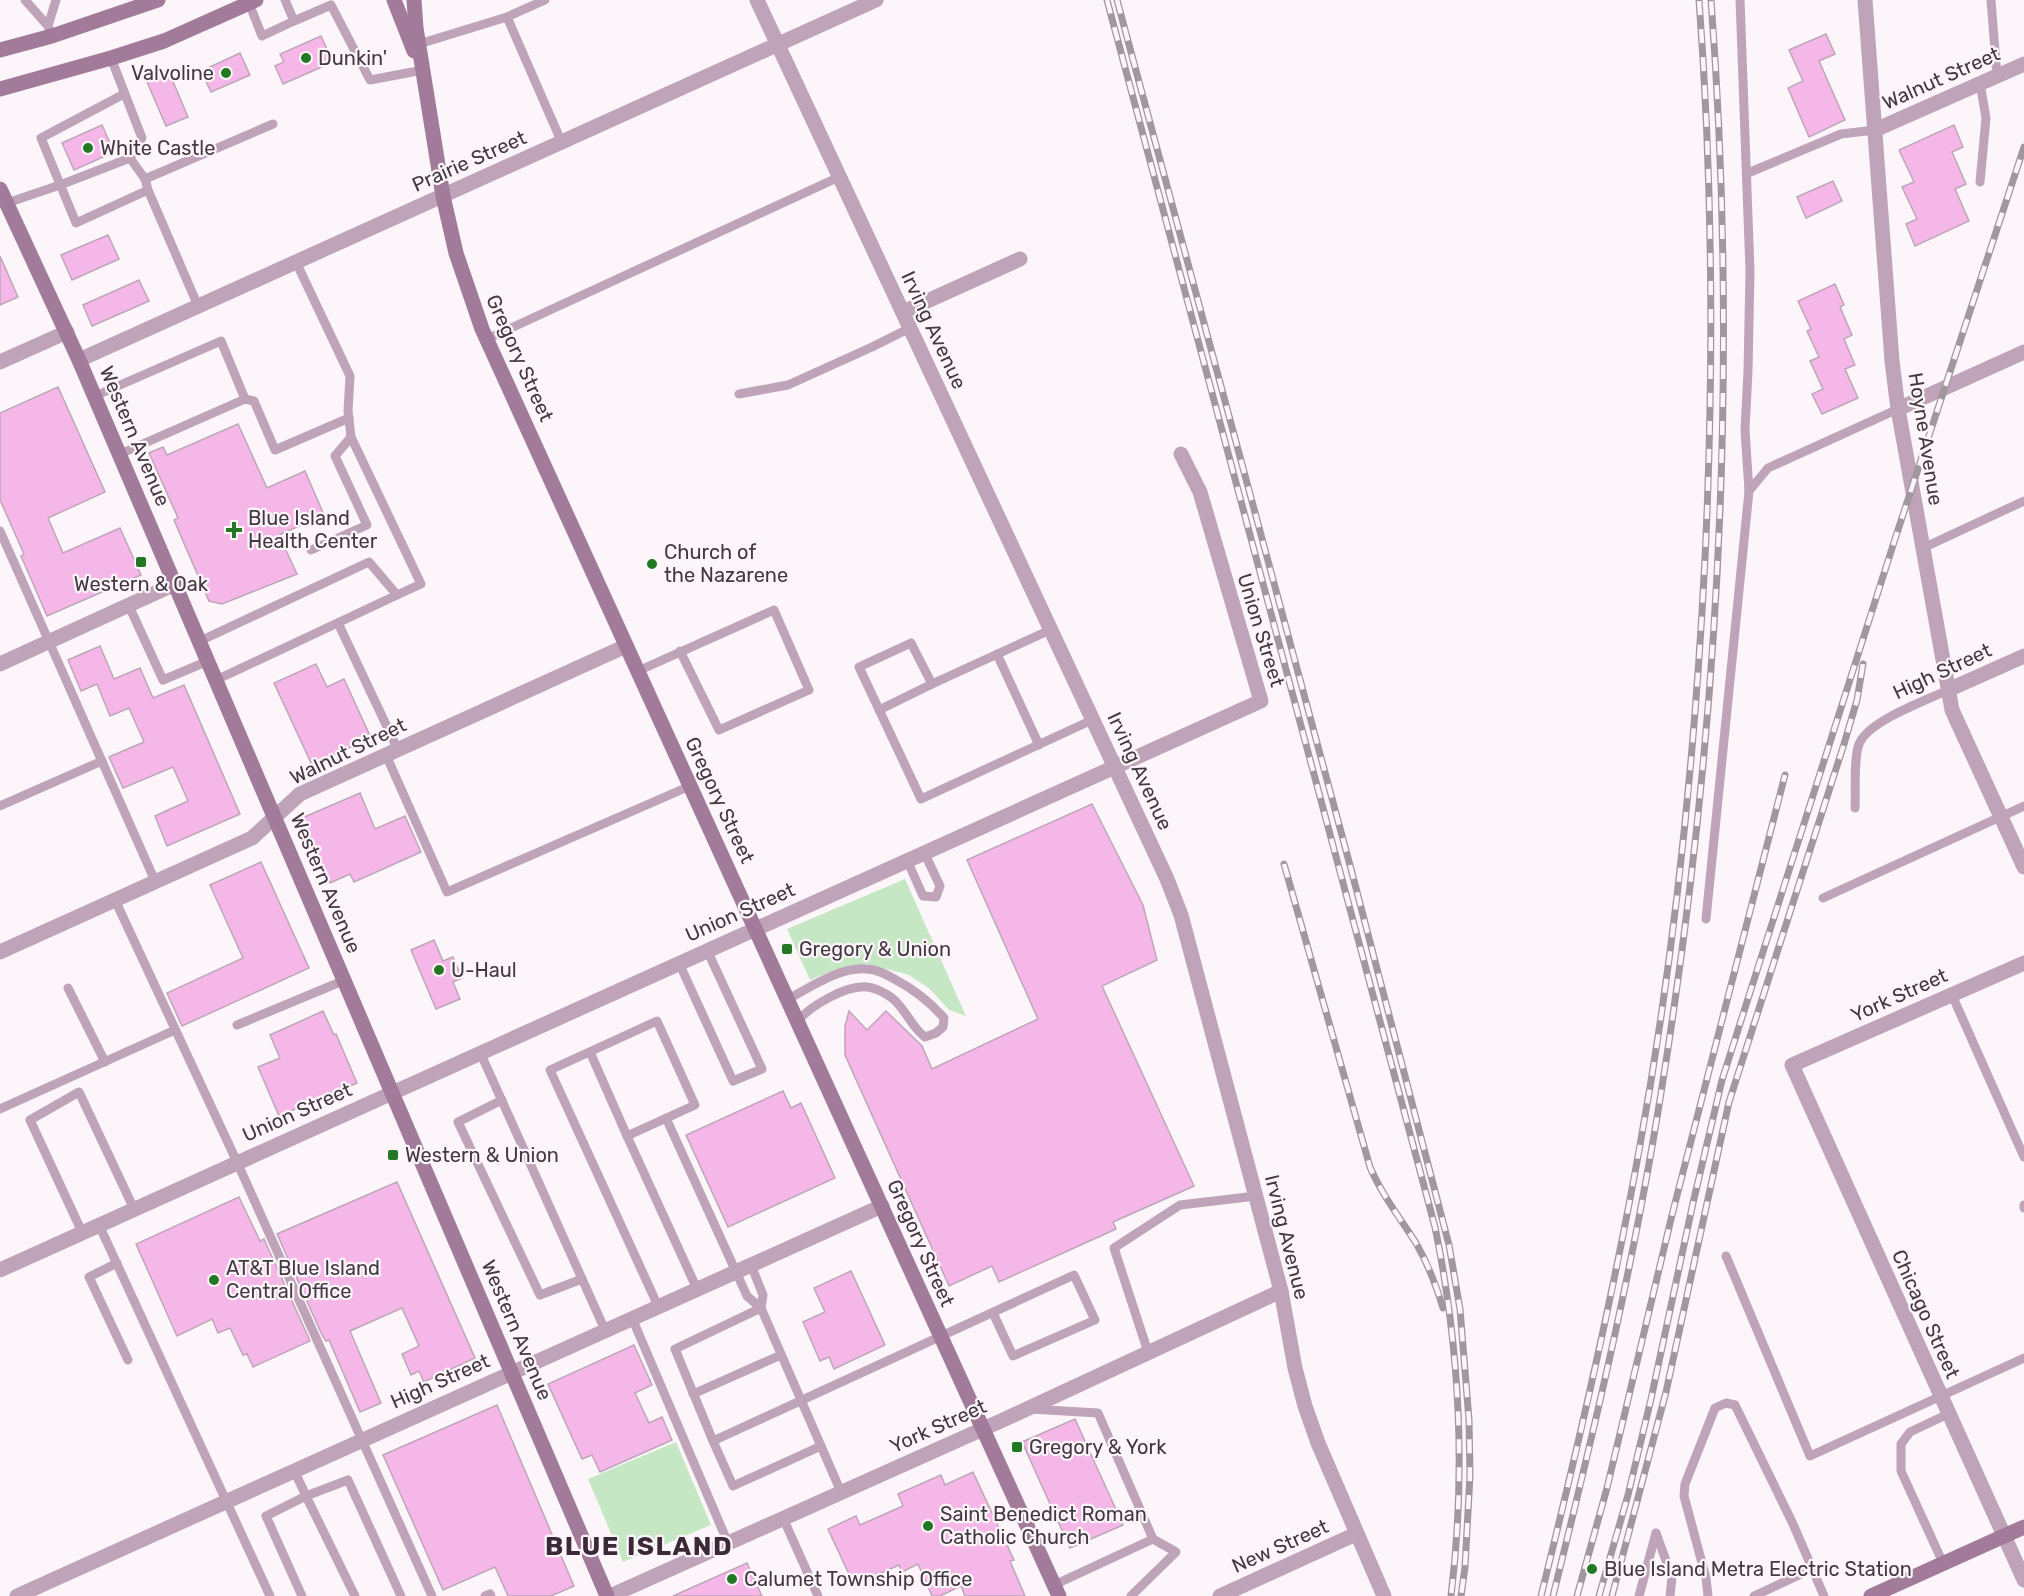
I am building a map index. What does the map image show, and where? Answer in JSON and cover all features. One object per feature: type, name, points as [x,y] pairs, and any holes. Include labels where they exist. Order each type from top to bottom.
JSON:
[{"type":"main road","points":[[0,50],[50,31],[158,0]]},
{"type":"main road","points":[[394,0],[423,70]]},
{"type":"main road","name":"Gregory Street","points":[[414,0],[443,196],[456,253],[487,339],[1057,1591]]},
{"type":"main road","points":[[0,89],[164,41],[252,2]]},
{"type":"main road","name":"Western Avenue","points":[[4,196],[80,360],[609,1596]]},
{"type":"main road","points":[[1871,1596],[2024,1527]]},
{"type":"street","name":"Irving Avenue","points":[[757,0],[1167,879],[1180,915],[1281,1291],[1295,1368],[1305,1406],[1318,1443],[1384,1596]]},
{"type":"street","name":"Prairie Street","points":[[80,360],[876,0]]},
{"type":"street","name":"Hoyne Avenue","points":[[1865,0],[1892,362],[1898,409],[1948,690],[1952,710],[2024,867]]},
{"type":"street","name":"Walnut Street","points":[[1875,130],[2024,64]]},
{"type":"street","points":[[903,312],[1020,259]]},
{"type":"street","points":[[0,362],[67,332]]},
{"type":"street","points":[[1898,409],[2024,352]]},
{"type":"street","name":"Union Street","points":[[0,1270],[1261,701],[1200,492],[1181,454]]},
{"type":"street","points":[[0,664],[175,584]]},
{"type":"street","name":"Walnut Street","points":[[0,952],[252,838],[300,794],[626,646]]},
{"type":"street","name":"High Street","points":[[1948,690],[2024,656]]},
{"type":"street","name":"York Street","points":[[1792,1065],[2024,963]]},
{"type":"street","name":"Chicago Street","points":[[1792,1065],[2024,1580]]},
{"type":"street","name":"High Street","points":[[17,1596],[882,1206]]},
{"type":"street","name":"York Street","points":[[609,1596],[982,1429],[1281,1291]]},
{"type":"street","name":"New Street","points":[[1220,1596],[1356,1534]]},
{"type":"lane","points":[[25,0],[50,31]]},
{"type":"lane","points":[[50,31],[56,0]]},
{"type":"lane","points":[[285,0],[294,21]]},
{"type":"lane","points":[[419,44],[507,17],[546,0]]},
{"type":"lane","points":[[1706,920],[1749,491],[1745,430],[1749,371],[1750,271],[1740,0]]},
{"type":"lane","points":[[1991,0],[1997,76]]},
{"type":"lane","points":[[252,2],[262,36],[331,5],[370,80],[423,70]]},
{"type":"lane","points":[[507,17],[562,143]]},
{"type":"lane","points":[[4,196],[60,185],[130,158],[142,138],[111,58]]},
{"type":"lane","points":[[1980,83],[1986,118],[1980,182]]},
{"type":"lane","points":[[124,94],[41,138],[76,224],[148,190]]},
{"type":"lane","points":[[145,178],[273,124]]},
{"type":"lane","points":[[1748,173],[1841,134],[1875,130]]},
{"type":"lane","points":[[130,158],[145,178],[148,190],[198,306]]},
{"type":"lane","points":[[487,339],[839,177]]},
{"type":"lane","points":[[216,680],[421,584],[351,437],[350,376],[296,262]]},
{"type":"lane","points":[[740,394],[789,385],[910,328]]},
{"type":"lane","points":[[95,396],[221,341],[245,399]]},
{"type":"lane","points":[[120,454],[245,399],[254,401],[275,450],[349,418]]},
{"type":"lane","points":[[1749,491],[1768,468],[1898,409]]},
{"type":"lane","points":[[311,550],[367,525],[335,456],[351,437]]},
{"type":"lane","points":[[1923,548],[2024,501]]},
{"type":"lane","points":[[0,531],[156,881]]},
{"type":"lane","points":[[200,641],[369,562],[397,595]]},
{"type":"lane","points":[[129,606],[163,681],[208,661]]},
{"type":"lane","points":[[638,671],[680,651],[774,610],[808,690],[719,730],[680,651]]},
{"type":"lane","points":[[338,623],[447,892],[690,786]]},
{"type":"lane","points":[[879,710],[1050,630]]},
{"type":"lane","points":[[932,684],[911,643],[859,668],[921,799],[1092,720]]},
{"type":"lane","points":[[997,654],[1039,745]]},
{"type":"lane","name":"High Street","points":[[1856,808],[1856,764],[1859,743],[1878,724],[1948,690]]},
{"type":"lane","points":[[0,806],[102,761]]},
{"type":"lane","points":[[1823,898],[2024,806]]},
{"type":"lane","points":[[907,860],[923,896],[936,897],[940,885],[924,852]]},
{"type":"lane","points":[[115,900],[237,1162],[432,1596]]},
{"type":"lane","points":[[679,963],[733,1081],[762,1069],[707,950]]},
{"type":"lane","points":[[788,999],[831,977],[855,969],[866,969],[883,973],[910,987],[933,1005],[944,1018],[943,1027],[936,1033],[925,1036],[917,1031],[894,1000],[879,990],[857,987],[804,1013],[798,1021]]},
{"type":"lane","points":[[237,1025],[345,980]]},
{"type":"lane","points":[[68,988],[105,1062]]},
{"type":"lane","points":[[1952,995],[2024,1156]]},
{"type":"lane","points":[[627,1136],[695,1105],[657,1021],[550,1070],[658,1306]]},
{"type":"lane","points":[[0,1109],[175,1030]]},
{"type":"lane","points":[[480,1052],[605,1330]]},
{"type":"lane","points":[[590,1052],[697,1289]]},
{"type":"lane","points":[[82,1232],[30,1120],[79,1092],[134,1209]]},
{"type":"lane","points":[[502,1100],[458,1122],[540,1295],[582,1280]]},
{"type":"lane","points":[[666,1118],[747,1296],[761,1308],[841,1492]]},
{"type":"lane","points":[[1148,1352],[1114,1248],[1180,1205],[1256,1196]]},
{"type":"lane","points":[[99,1225],[270,1596]]},
{"type":"lane","points":[[1726,1256],[1810,1456],[2024,1358]]},
{"type":"lane","points":[[117,1263],[89,1277],[128,1360]]},
{"type":"lane","points":[[751,1265],[763,1295],[761,1308]]},
{"type":"lane","points":[[713,1441],[1074,1275],[1095,1320],[1013,1356],[993,1313]]},
{"type":"lane","points":[[761,1308],[675,1349],[713,1441],[733,1486],[821,1446]]},
{"type":"lane","points":[[632,1318],[728,1543]]},
{"type":"lane","points":[[693,1394],[781,1355]]},
{"type":"lane","points":[[1708,1596],[1706,1578],[1684,1496],[1685,1484],[1715,1408],[1726,1403],[1735,1405],[1793,1524],[1824,1596]]},
{"type":"lane","points":[[1025,1409],[1098,1413],[1153,1539],[1176,1552],[1131,1596]]},
{"type":"lane","points":[[1943,1563],[1901,1471],[1900,1444],[1910,1432],[1948,1414]]},
{"type":"lane","points":[[294,1470],[355,1596]]},
{"type":"lane","points":[[302,1596],[266,1516],[348,1480],[401,1596]]},
{"type":"lane","points":[[783,1518],[816,1592],[807,1596]]},
{"type":"lane","points":[[1639,1596],[1656,1533],[1672,1577],[1670,1596]]},
{"type":"lane","points":[[1057,1591],[1153,1539]]},
{"type":"lane","points":[[1754,1596],[1812,1569]]},
{"type":"lane","points":[[486,1596],[490,1594],[491,1596]]},
{"type":"green space","points":[[905,879],[966,1016],[949,1010],[930,989],[909,975],[867,964],[832,971],[810,980],[787,929]]},
{"type":"green space","points":[[676,1442],[711,1525],[623,1562],[588,1479]]},
{"type":"building","points":[[1826,34],[1835,54],[1819,61],[1845,120],[1809,137],[1788,88],[1803,81],[1789,50]]},
{"type":"building","name":"Dunkin'","points":[[321,36],[333,62],[283,84],[275,66],[284,62],[280,54]]},
{"type":"building","name":"Valvoline","points":[[240,53],[250,75],[211,92],[201,71]]},
{"type":"building","points":[[169,72],[188,117],[166,126],[147,82]]},
{"type":"building","name":"White Castle","points":[[102,125],[114,152],[74,170],[62,143]]},
{"type":"building","points":[[1954,125],[1963,147],[1952,152],[1966,184],[1955,189],[1969,221],[1915,246],[1906,224],[1917,219],[1902,187],[1914,182],[1899,150]]},
{"type":"building","points":[[1833,181],[1842,201],[1806,218],[1797,197]]},
{"type":"building","points":[[108,235],[119,259],[72,280],[61,255]]},
{"type":"building","points":[[0,256],[18,297],[0,305]]},
{"type":"building","points":[[139,280],[149,301],[92,326],[83,305]]},
{"type":"building","points":[[1835,284],[1844,305],[1840,307],[1852,335],[1844,339],[1855,365],[1845,369],[1858,398],[1822,414],[1812,394],[1823,389],[1810,361],[1819,357],[1807,331],[1811,329],[1798,301]]},
{"type":"building","points":[[58,387],[105,492],[48,518],[63,553],[120,528],[141,575],[47,616],[21,556],[24,554],[0,500],[0,413]]},
{"type":"building","points":[[238,424],[267,488],[305,471],[324,515],[279,535],[297,574],[222,604],[209,601],[174,520],[178,518],[149,453],[163,447],[167,455]]},
{"type":"building","points":[[100,646],[114,679],[140,668],[153,698],[184,685],[240,814],[167,846],[155,816],[188,801],[173,767],[123,788],[109,757],[144,742],[129,708],[110,716],[97,684],[81,691],[68,660]]},
{"type":"building","points":[[316,664],[327,687],[344,679],[371,738],[312,765],[274,683]]},
{"type":"building","points":[[360,793],[375,829],[405,816],[421,852],[354,882],[350,874],[330,883],[302,818]]},
{"type":"building","points":[[1092,804],[1143,905],[1157,960],[1102,986],[1194,1186],[1113,1222],[1116,1229],[999,1282],[992,1266],[949,1286],[845,1055],[845,1026],[849,1011],[867,1030],[886,1011],[922,1046],[932,1069],[1038,1019],[967,860]]},
{"type":"building","points":[[261,862],[309,968],[182,1026],[167,993],[243,958],[210,885]]},
{"type":"building","name":"U-Haul","points":[[434,940],[443,961],[453,957],[462,978],[453,982],[460,999],[436,1009],[411,950]]},
{"type":"building","points":[[323,1011],[334,1035],[336,1034],[357,1083],[279,1116],[258,1067],[280,1058],[270,1035]]},
{"type":"building","points":[[783,1091],[791,1108],[801,1103],[835,1178],[728,1227],[686,1135]]},
{"type":"building","points":[[397,1182],[475,1358],[424,1382],[419,1371],[411,1375],[402,1354],[419,1346],[402,1308],[350,1331],[381,1403],[360,1412],[329,1340],[326,1341],[322,1335],[277,1234]]},
{"type":"building","name":"AT&T Blue Island Central Office","points":[[239,1197],[260,1241],[264,1239],[310,1341],[253,1367],[247,1354],[243,1355],[230,1328],[218,1333],[212,1319],[177,1336],[136,1244]]},
{"type":"building","points":[[851,1271],[885,1345],[834,1369],[829,1357],[820,1361],[803,1322],[825,1312],[814,1288]]},
{"type":"building","points":[[634,1345],[652,1385],[635,1393],[649,1423],[662,1417],[672,1440],[600,1472],[592,1455],[582,1459],[548,1384]]},
{"type":"building","points":[[497,1405],[574,1586],[551,1596],[508,1596],[495,1567],[443,1590],[383,1455]]},
{"type":"building","points":[[1075,1419],[1123,1525],[1070,1548],[1022,1442]]},
{"type":"building","points":[[973,1472],[1014,1560],[1010,1561],[1025,1596],[965,1596],[961,1586],[940,1596],[932,1596],[918,1564],[902,1572],[899,1565],[854,1585],[828,1529],[856,1516],[860,1525],[903,1506],[898,1494],[941,1475],[945,1485]]},
{"type":"building","name":"Calumet Township Office","points":[[747,1563],[762,1596],[673,1596]]},
{"type":"railway","points":[[1107,0],[1435,1227],[1450,1319],[1458,1411],[1458,1504],[1451,1596]]},
{"type":"railway","points":[[1117,0],[1351,869],[1449,1245],[1460,1309],[1469,1420],[1470,1475],[1465,1567],[1461,1596]]},
{"type":"railway","points":[[1541,1596],[1594,1372],[1640,1145],[1664,1000],[1682,853],[1701,632],[1710,418],[1711,279],[1704,70],[1699,0]]},
{"type":"railway","points":[[1553,1596],[1600,1401],[1641,1205],[1664,1074],[1699,807],[1711,673],[1719,538],[1723,403],[1723,269],[1719,134],[1711,0]]},
{"type":"railway","points":[[1599,1596],[1628,1495],[1651,1399],[1722,1080],[1895,539],[2024,147]]},
{"type":"railway","points":[[1612,1596],[1666,1392],[1729,1102],[1844,744],[1857,700],[1863,664]]},
{"type":"railway","points":[[1577,1596],[1607,1488],[1672,1215],[1785,775]]},
{"type":"railway","points":[[1284,864],[1370,1167],[1386,1197],[1416,1243],[1443,1308]]},
{"type":"place","name":"Dunkin'","points":[[306,58]]},
{"type":"place","name":"Valvoline","points":[[226,73]]},
{"type":"place","name":"White Castle","points":[[88,148]]},
{"type":"place","name":"Blue Island Health Center","points":[[234,530]]},
{"type":"place","name":"Western & Oak","points":[[141,562]]},
{"type":"place","name":"Church of the Nazarene","points":[[652,564]]},
{"type":"place","name":"Gregory & Union","points":[[787,949]]},
{"type":"place","name":"U-Haul","points":[[439,970]]},
{"type":"place","name":"Western & Union","points":[[393,1155]]},
{"type":"place","name":"AT&T Blue Island Central Office","points":[[214,1280]]},
{"type":"place","name":"Gregory & York","points":[[1017,1447]]},
{"type":"place","name":"Saint Benedict Roman Catholic Church","points":[[928,1526]]},
{"type":"place","name":"Blue Island Metra Electric Station","points":[[1592,1569]]},
{"type":"place","name":"Calumet Township Office","points":[[732,1579]]},
{"type":"district","name":"BLUE ISLAND","points":[[639,1546]]}]
